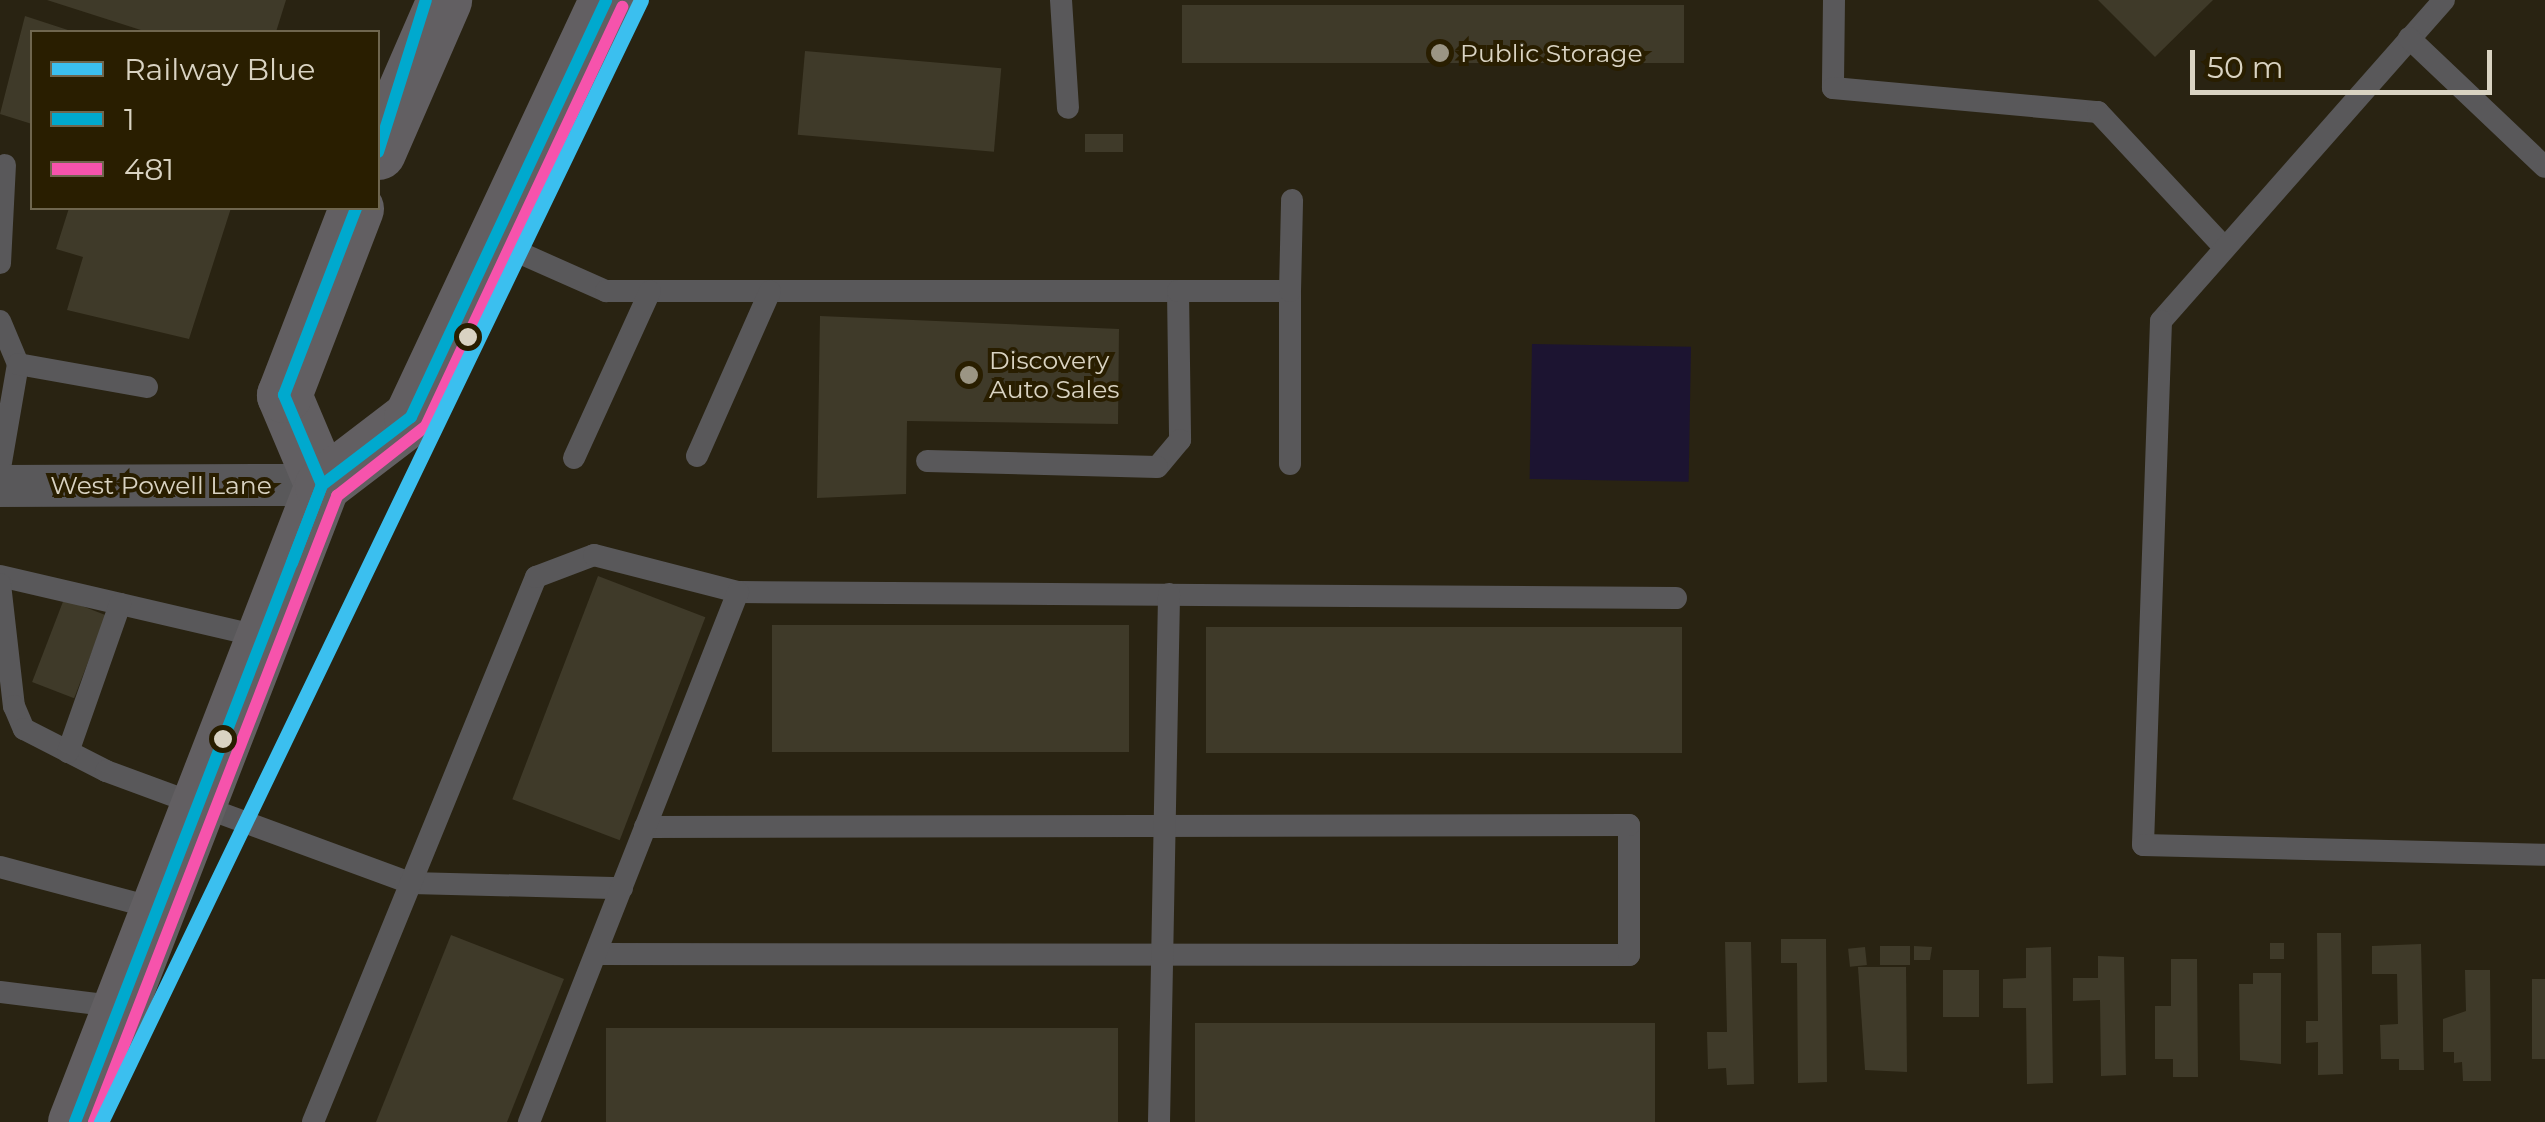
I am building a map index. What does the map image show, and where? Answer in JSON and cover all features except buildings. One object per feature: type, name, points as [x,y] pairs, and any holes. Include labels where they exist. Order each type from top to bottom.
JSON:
[{"type":"main road","points":[[409,70],[426,0]]},
{"type":"main road","points":[[380,147],[409,70],[444,0]]},
{"type":"main road","points":[[75,1122],[322,485],[410,417],[606,0]]},
{"type":"main road","points":[[322,485],[284,396],[355,210]]},
{"type":"street","name":"West Powell Lane","points":[[0,486],[322,485]]},
{"type":"lane","points":[[1061,0],[1068,108]]},
{"type":"lane","points":[[1834,0],[1833,88],[2098,112],[2225,248]]},
{"type":"lane","points":[[2433,4],[2409,38],[2161,321],[2143,846],[2545,855]]},
{"type":"lane","points":[[2409,38],[2545,167]]},
{"type":"lane","points":[[0,262],[5,165]]},
{"type":"lane","points":[[1290,464],[1292,200]]},
{"type":"lane","points":[[493,241],[606,291],[1290,291]]},
{"type":"lane","points":[[927,460],[1157,467],[1180,440],[1178,290]]},
{"type":"lane","points":[[574,458],[650,291]]},
{"type":"lane","points":[[697,456],[770,291]]},
{"type":"lane","points":[[0,321],[18,364],[0,468]]},
{"type":"lane","points":[[18,364],[147,387]]},
{"type":"lane","points":[[313,1122],[536,577],[594,555],[738,592],[1676,598]]},
{"type":"lane","points":[[0,576],[262,637]]},
{"type":"lane","points":[[0,584],[14,706],[24,729],[68,752],[196,808],[411,883],[622,888]]},
{"type":"lane","points":[[529,1122],[738,592]]},
{"type":"lane","points":[[1159,1122],[1168,594]]},
{"type":"lane","points":[[68,752],[120,604]]},
{"type":"lane","points":[[596,954],[1628,955],[1629,824],[645,828]]},
{"type":"lane","points":[[0,867],[158,909]]},
{"type":"lane","points":[[0,992],[120,1007]]},
{"type":"shaded area","points":[[1532,344],[1691,347],[1689,482],[1530,479]]},
{"type":"rail line","name":"Blue","points":[[101,1122],[641,0]]},
{"type":"transit line","name":"1","points":[[380,146],[426,0]]},
{"type":"transit line","name":"1","points":[[75,1122],[322,485],[411,417],[606,0]]},
{"type":"transit line","name":"481","points":[[94,1122],[337,496],[426,426],[622,7]]},
{"type":"transit line","name":"1","points":[[292,563],[322,485],[284,395],[355,210]]},
{"type":"place","name":"Public Storage","points":[[1440,53]]},
{"type":"place","name":"Discovery Auto Sales","points":[[969,375]]}]
